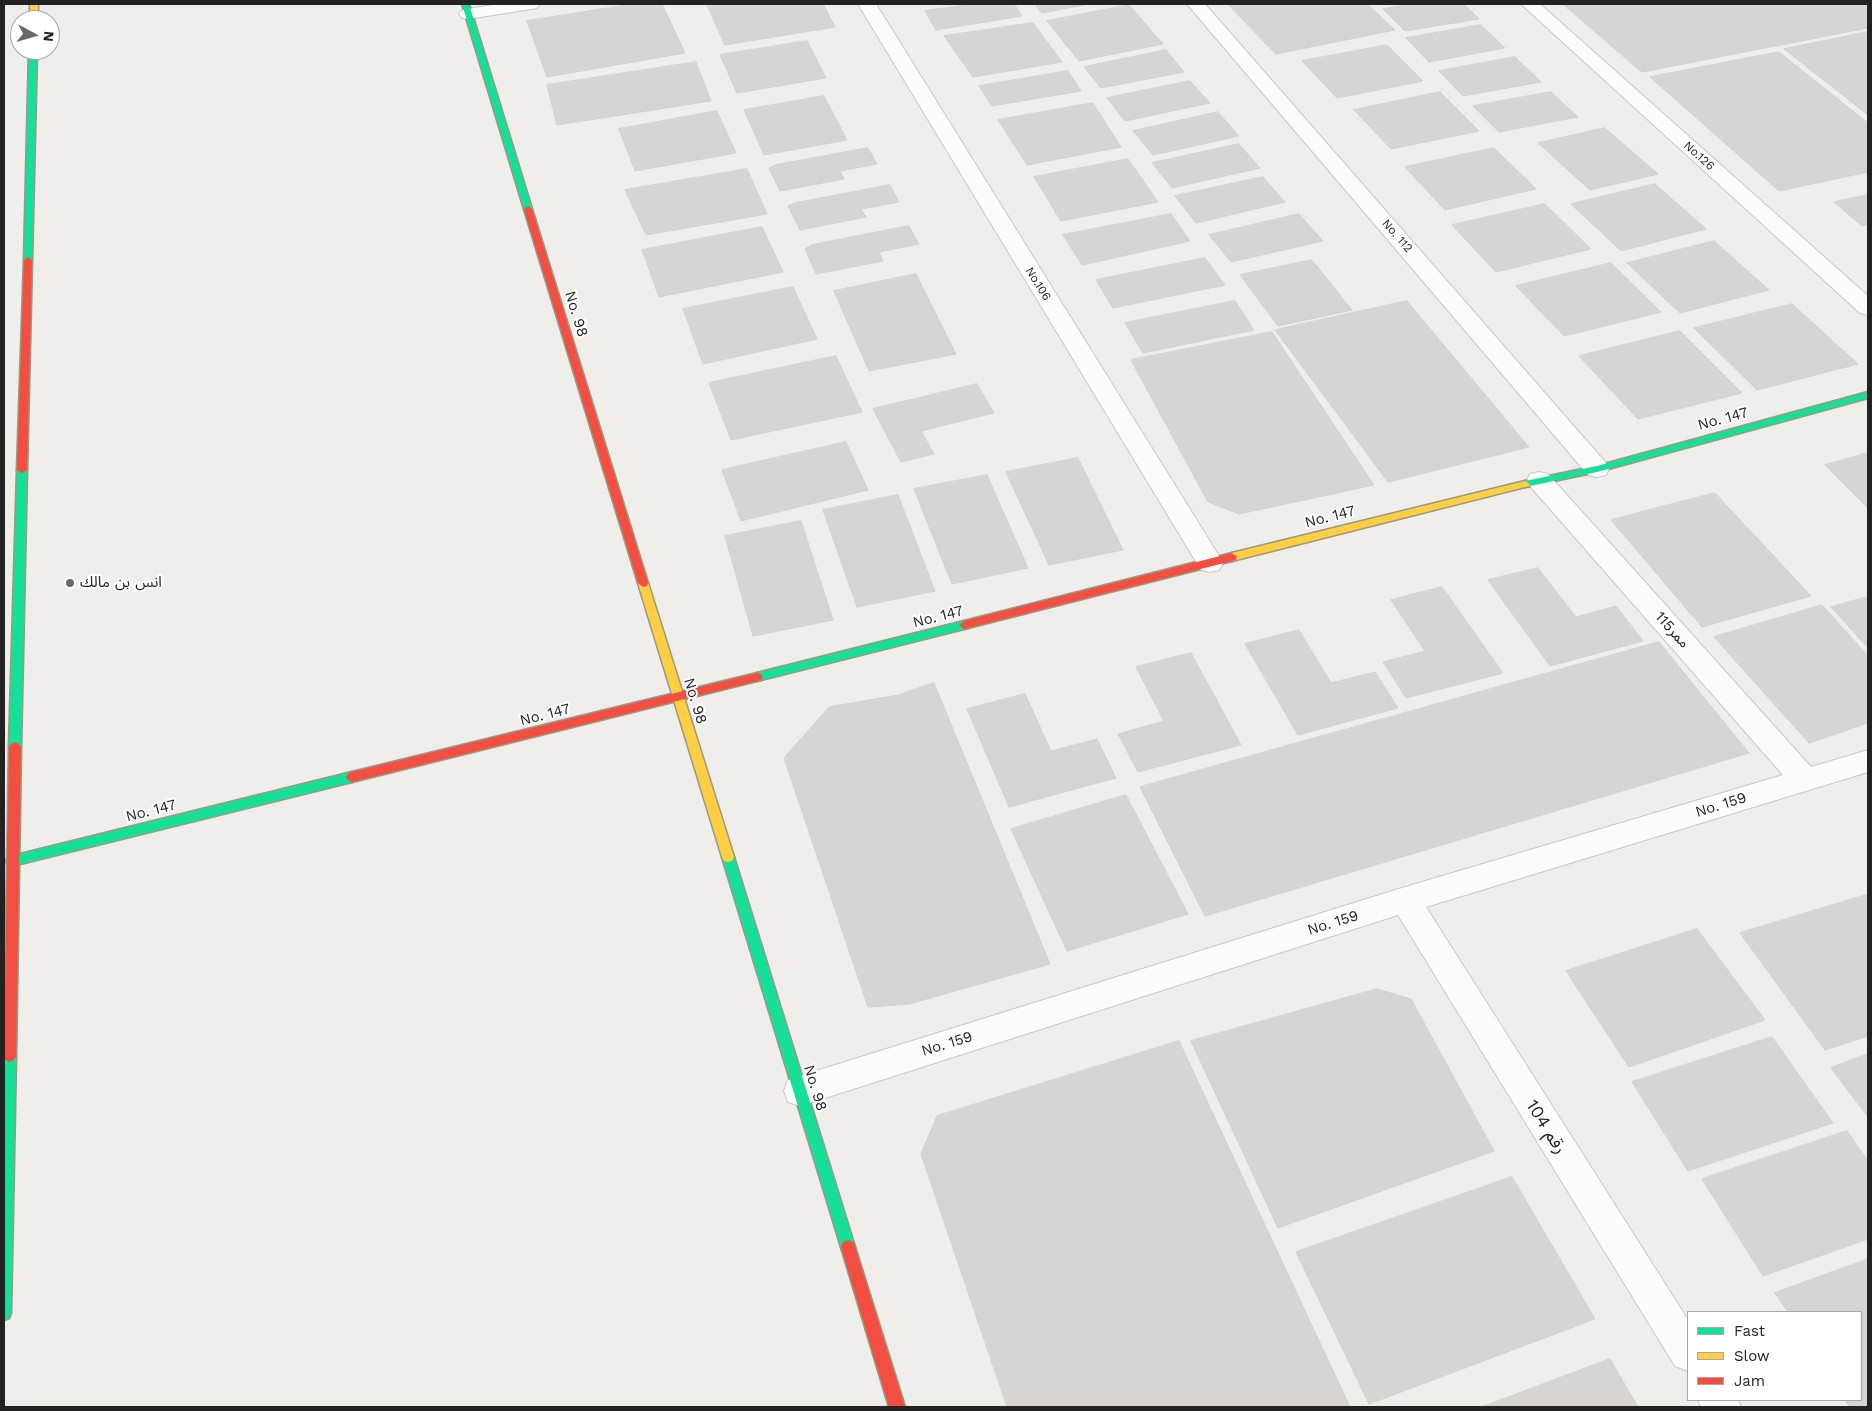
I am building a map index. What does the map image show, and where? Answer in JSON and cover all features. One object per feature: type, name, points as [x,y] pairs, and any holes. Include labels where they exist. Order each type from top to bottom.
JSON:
[{"type":"street","points":[[467,9],[531,4]]},
{"type":"street","name":"No.106","points":[[867,4],[1210,564]]},
{"type":"street","name":"No. 112","points":[[1196,4],[1597,469]]},
{"type":"street","name":"No.126","points":[[1530,4],[1868,308]]},
{"type":"street","name":"No. 98","points":[[467,9],[897,1407]]},
{"type":"street","points":[[4,1313],[12,861],[33,60]]},
{"type":"street","name":"No. 147","points":[[12,861],[678,697],[1540,480],[1597,469],[1868,394]]},
{"type":"street","name":"ممر115","points":[[1540,480],[1806,780]]},
{"type":"street","name":"No. 159","points":[[800,1091],[1405,900],[1806,780],[1865,767]]},
{"type":"street","name":"رقم 104","points":[[1405,900],[1687,1351]]},
{"type":"building","points":[[633,4],[662,4],[685,53],[547,77],[527,21]]},
{"type":"building","points":[[707,4],[823,4],[835,27],[725,45]]},
{"type":"building","points":[[973,4],[1014,4],[1022,16],[936,30],[925,11]]},
{"type":"building","points":[[1035,4],[1089,4],[1042,13]]},
{"type":"building","points":[[1228,4],[1367,4],[1395,30],[1276,54]]},
{"type":"building","points":[[1413,4],[1464,4],[1479,19],[1405,31],[1383,9]]},
{"type":"building","points":[[1563,4],[1863,4],[1868,8],[1868,28],[1642,72]]},
{"type":"building","points":[[1129,5],[1163,44],[1079,61],[1047,21]]},
{"type":"building","points":[[1033,23],[1062,62],[973,77],[944,36]]},
{"type":"building","points":[[1481,25],[1505,48],[1429,62],[1406,38]]},
{"type":"building","points":[[1868,32],[1868,115],[1784,49]]},
{"type":"building","points":[[807,41],[826,78],[737,93],[720,55]]},
{"type":"building","points":[[1387,45],[1423,81],[1337,98],[1302,61]]},
{"type":"building","points":[[1166,50],[1184,72],[1101,88],[1084,67]]},
{"type":"building","points":[[1779,52],[1868,123],[1868,172],[1779,191],[1650,77]]},
{"type":"building","points":[[1515,57],[1541,82],[1463,96],[1439,71]]},
{"type":"building","points":[[696,62],[711,101],[557,125],[547,85]]},
{"type":"building","points":[[1068,71],[1081,91],[992,106],[979,86]]},
{"type":"building","points":[[1190,81],[1210,103],[1125,121],[1107,98]]},
{"type":"building","points":[[1440,92],[1479,131],[1391,149],[1354,110]]},
{"type":"building","points":[[1551,92],[1578,117],[1499,132],[1473,106]]},
{"type":"building","points":[[824,96],[847,140],[764,155],[744,110]]},
{"type":"building","points":[[1093,103],[1121,147],[1027,165],[998,120]]},
{"type":"building","points":[[717,111],[736,153],[635,171],[619,129]]},
{"type":"building","points":[[1218,112],[1239,136],[1153,155],[1133,131]]},
{"type":"building","points":[[1605,128],[1658,174],[1590,190],[1538,143]]},
{"type":"building","points":[[1239,144],[1260,168],[1172,188],[1152,163]]},
{"type":"building","points":[[868,148],[877,164],[840,171],[844,179],[780,191],[769,168],[775,165]]},
{"type":"building","points":[[1494,148],[1536,189],[1445,210],[1405,167]]},
{"type":"building","points":[[1128,159],[1158,202],[1061,221],[1034,177]]},
{"type":"building","points":[[747,169],[767,214],[646,235],[625,190]]},
{"type":"building","points":[[1263,177],[1285,202],[1196,223],[1175,196]]},
{"type":"building","points":[[1655,184],[1706,229],[1621,251],[1571,204]]},
{"type":"building","points":[[890,185],[899,202],[861,209],[866,217],[800,230],[788,206],[795,203]]},
{"type":"building","points":[[1868,195],[1868,224],[1862,226],[1834,202]]},
{"type":"building","points":[[1545,204],[1591,249],[1496,272],[1452,225]]},
{"type":"building","points":[[1171,214],[1190,241],[1082,265],[1063,235]]},
{"type":"building","points":[[1299,214],[1323,241],[1231,262],[1209,235]]},
{"type":"building","points":[[909,226],[919,244],[879,252],[883,261],[816,274],[805,249],[811,245]]},
{"type":"building","points":[[762,227],[783,272],[659,297],[642,250]]},
{"type":"building","points":[[1714,241],[1769,290],[1680,313],[1627,263]]},
{"type":"building","points":[[1205,258],[1225,285],[1113,308],[1096,280]]},
{"type":"building","points":[[1312,260],[1352,310],[1278,326],[1240,275]]},
{"type":"building","points":[[1611,263],[1661,312],[1564,336],[1516,286]]},
{"type":"building","points":[[916,274],[956,354],[869,371],[834,291]]},
{"type":"building","points":[[793,287],[817,339],[703,364],[683,309]]},
{"type":"building","points":[[1235,301],[1254,330],[1143,353],[1125,323]]},
{"type":"building","points":[[1407,301],[1529,447],[1388,482],[1275,330]]},
{"type":"building","points":[[1792,304],[1858,364],[1757,390],[1694,328]]},
{"type":"building","points":[[1680,331],[1742,393],[1638,419],[1579,356]]},
{"type":"building","points":[[1272,332],[1374,485],[1239,514],[1208,502],[1131,360]]},
{"type":"building","points":[[836,356],[862,412],[731,440],[709,383]]},
{"type":"building","points":[[977,384],[994,413],[921,431],[934,454],[901,462],[873,409]]},
{"type":"building","points":[[846,442],[868,490],[741,521],[722,470]]},
{"type":"building","points":[[1868,453],[1868,508],[1825,465]]},
{"type":"building","points":[[1078,458],[1123,550],[1049,565],[1006,472]]},
{"type":"building","points":[[987,475],[1028,568],[952,584],[914,489]]},
{"type":"building","points":[[1715,493],[1811,596],[1702,627],[1611,520]]},
{"type":"building","points":[[898,495],[935,591],[857,607],[823,510]]},
{"type":"building","points":[[801,521],[833,620],[753,636],[725,536]]},
{"type":"building","points":[[1538,568],[1576,617],[1616,606],[1643,641],[1550,666],[1488,580]]},
{"type":"building","points":[[1442,587],[1503,673],[1406,698],[1383,662],[1425,651],[1391,600]]},
{"type":"building","points":[[1868,597],[1868,648],[1831,607]]},
{"type":"building","points":[[1822,605],[1868,656],[1868,723],[1809,743],[1714,637]]},
{"type":"building","points":[[1299,630],[1331,683],[1375,672],[1398,708],[1298,735],[1245,644]]},
{"type":"building","points":[[1659,642],[1749,753],[1205,916],[1140,787]]},
{"type":"building","points":[[1191,653],[1241,745],[1138,772],[1118,734],[1164,721],[1136,667]]},
{"type":"building","points":[[934,683],[1050,964],[909,1004],[868,1007],[784,758],[829,707],[898,695]]},
{"type":"building","points":[[1025,694],[1051,751],[1097,739],[1116,778],[1009,807],[967,709]]},
{"type":"building","points":[[1126,795],[1188,914],[1067,951],[1011,829]]},
{"type":"building","points":[[1866,895],[1868,898],[1868,1036],[1825,1050],[1740,933]]},
{"type":"building","points":[[1697,929],[1765,1020],[1629,1067],[1566,971]]},
{"type":"building","points":[[1377,989],[1411,999],[1494,1151],[1278,1228],[1191,1041]]},
{"type":"building","points":[[1772,1037],[1833,1123],[1688,1171],[1632,1082]]},
{"type":"building","points":[[1179,1041],[1350,1407],[1007,1407],[921,1154],[937,1116]]},
{"type":"building","points":[[1868,1054],[1868,1117],[1831,1068]]},
{"type":"building","points":[[1847,1131],[1868,1161],[1868,1239],[1763,1276],[1702,1179]]},
{"type":"building","points":[[1512,1177],[1595,1319],[1369,1404],[1296,1252]]},
{"type":"building","points":[[1868,1259],[1868,1407],[1850,1407],[1846,1401],[1862,1401],[1862,1311],[1787,1311],[1775,1293]]},
{"type":"building","points":[[1610,1359],[1638,1407],[1482,1407]]},
{"type":"traffic: fast","points":[[465,4],[528,209]]},
{"type":"traffic: fast","points":[[28,260],[33,60]]},
{"type":"traffic: fast","points":[[1525,484],[1597,469],[1868,395]]},
{"type":"traffic: fast","points":[[15,747],[22,470]]},
{"type":"traffic: fast","points":[[757,677],[964,625]]},
{"type":"traffic: fast","points":[[12,861],[352,777]]},
{"type":"traffic: fast","points":[[728,857],[848,1247]]},
{"type":"traffic: fast","points":[[4,1313],[9,1056]]},
{"type":"traffic: slow","points":[[34,4],[34,10]]},
{"type":"traffic: slow","points":[[1232,557],[1525,484]]},
{"type":"traffic: slow","points":[[643,583],[728,857]]},
{"type":"traffic: jam","points":[[528,209],[643,583]]},
{"type":"traffic: jam","points":[[22,470],[28,260]]},
{"type":"traffic: jam","points":[[964,625],[1232,557]]},
{"type":"traffic: jam","points":[[352,777],[757,677]]},
{"type":"traffic: jam","points":[[9,1056],[15,747]]},
{"type":"traffic: jam","points":[[848,1247],[897,1407]]},
{"type":"place","name":"انس بن مالك","points":[[70,583]]}]
